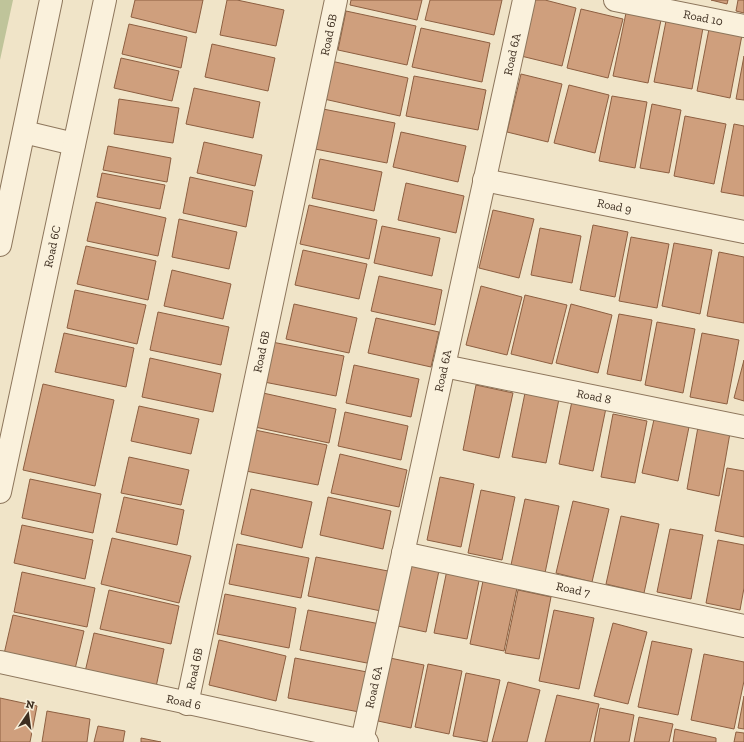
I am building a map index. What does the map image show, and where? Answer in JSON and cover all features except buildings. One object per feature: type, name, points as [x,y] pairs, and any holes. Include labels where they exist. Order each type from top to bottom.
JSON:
[{"type":"street","points":[[0,245],[51,0]]},
{"type":"street","name":"Road 6C","points":[[0,492],[105,0]]},
{"type":"street","name":"Road 6B","points":[[187,704],[336,0]]},
{"type":"street","name":"Road 6A","points":[[365,741],[403,553],[524,0]]},
{"type":"street","name":"Road 10","points":[[615,0],[744,26]]},
{"type":"street","points":[[24,132],[74,144]]},
{"type":"street","name":"Road 9","points":[[484,180],[744,232]]},
{"type":"street","name":"Road 8","points":[[444,366],[744,427]]},
{"type":"street","name":"Road 7","points":[[403,553],[744,626]]},
{"type":"street","name":"Road 6","points":[[0,662],[187,704],[365,741]]},
{"type":"green space","points":[[0,0],[13,0],[0,60]]}]
